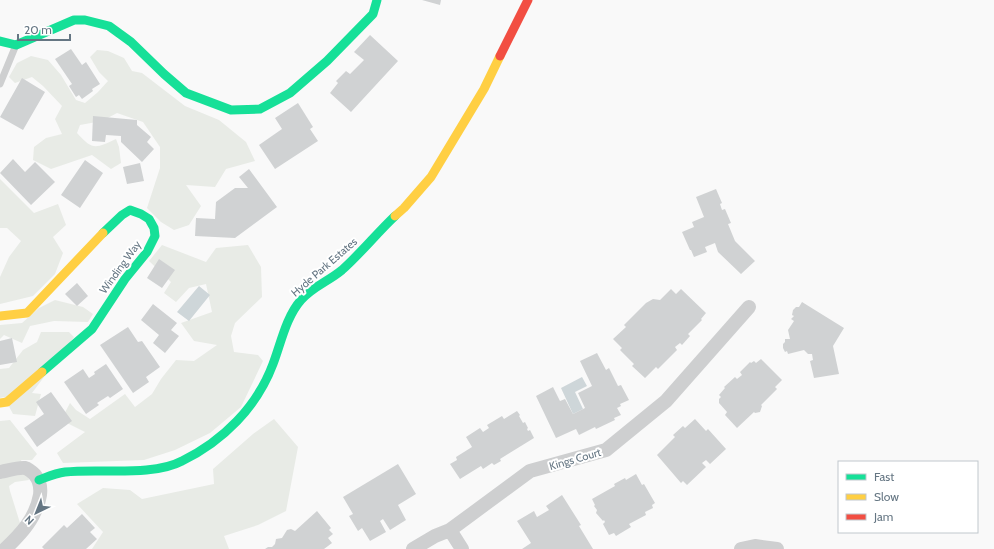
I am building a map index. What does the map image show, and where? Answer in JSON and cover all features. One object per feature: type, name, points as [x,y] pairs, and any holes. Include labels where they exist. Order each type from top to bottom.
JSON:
[{"type":"street","points":[[0,41],[16,45],[74,20],[85,20],[108,26],[131,42],[186,94],[231,110],[260,109],[290,93],[327,61],[373,14],[377,0]]},
{"type":"street","name":"Hyde Park Estates","points":[[39,480],[64,472],[156,469],[181,462],[223,434],[246,412],[261,389],[272,366],[287,324],[301,300],[320,284],[341,270],[361,252],[381,229],[404,208],[431,177],[484,89],[528,0]]},
{"type":"street","name":"Winding Way","points":[[0,316],[28,313],[122,215],[130,210],[149,219],[154,228],[155,236],[147,252],[126,279],[92,329],[7,402],[0,403]]},
{"type":"street","name":"Kings Court","points":[[413,549],[435,536],[450,530],[530,471],[606,450],[666,401],[749,307]]},
{"type":"street","points":[[0,472],[24,468],[32,471],[39,480],[40,491],[38,506],[35,511],[17,538],[4,549]]},
{"type":"street","points":[[450,530],[462,549]]},
{"type":"street","points":[[741,549],[755,546],[777,549]]},
{"type":"lane","points":[[0,84],[16,45]]},
{"type":"shaded area","points":[[97,50],[108,51],[124,58],[132,71],[142,73],[185,106],[219,120],[246,142],[255,161],[226,169],[215,187],[186,185],[201,206],[189,225],[174,230],[161,222],[147,208],[160,168],[160,147],[143,122],[117,113],[102,121],[80,125],[77,133],[82,139],[91,145],[99,146],[116,139],[119,147],[121,163],[111,169],[92,155],[51,169],[33,160],[34,147],[46,138],[62,134],[55,119],[62,106],[32,77],[15,83],[9,77],[17,63],[31,56],[48,60],[61,75],[76,100],[85,103],[108,81],[99,72],[90,57]]},
{"type":"shaded area","points":[[0,179],[34,213],[58,204],[66,225],[53,237],[63,253],[55,274],[33,296],[0,304],[0,277],[9,257],[21,241],[7,228],[0,228]]},
{"type":"shaded area","points":[[162,245],[206,262],[216,248],[248,245],[261,267],[262,297],[235,323],[231,336],[234,352],[258,355],[263,361],[241,407],[210,433],[175,450],[144,460],[63,463],[57,453],[85,432],[61,420],[70,403],[76,410],[90,419],[125,394],[135,407],[152,394],[161,379],[176,360],[194,361],[217,345],[194,341],[181,323],[212,312],[206,284],[189,288],[176,302],[164,293],[171,282],[149,261]]},
{"type":"shaded area","points":[[199,286],[210,295],[189,321],[177,312]]},
{"type":"shaded area","points":[[55,300],[83,307],[93,314],[88,322],[54,321],[30,326],[22,343],[4,335],[0,339],[0,325],[22,323],[39,308]]},
{"type":"shaded area","points":[[41,332],[69,332],[74,337],[32,393],[41,394],[35,416],[13,414],[4,397],[0,398],[0,369],[9,368],[23,350],[37,342]]},
{"type":"shaded area","points":[[582,377],[587,386],[575,392],[583,409],[573,414],[561,388]]},
{"type":"shaded area","points":[[274,419],[298,447],[286,511],[258,525],[224,536],[229,549],[92,549],[103,532],[77,504],[103,488],[130,490],[142,499],[214,484],[213,469],[253,434]]},
{"type":"shaded area","points":[[10,420],[37,454],[32,460],[21,460],[29,480],[15,482],[9,486],[20,523],[0,549],[0,421]]},
{"type":"building","points":[[422,0],[441,0],[440,5]]},
{"type":"building","points":[[370,35],[398,61],[351,112],[330,93],[338,83],[336,81],[346,71],[350,74],[364,60],[354,52]]},
{"type":"building","points":[[71,49],[82,65],[86,62],[100,84],[92,89],[93,91],[82,99],[79,95],[76,97],[69,86],[72,84],[55,59]]},
{"type":"building","points":[[22,78],[45,92],[23,130],[0,117]]},
{"type":"building","points":[[298,103],[313,127],[310,129],[318,141],[275,169],[259,145],[282,129],[275,118]]},
{"type":"building","points":[[93,116],[137,120],[137,125],[151,137],[147,142],[154,149],[142,162],[121,142],[121,136],[106,135],[105,142],[92,141]]},
{"type":"building","points":[[13,159],[25,172],[35,162],[55,182],[31,205],[0,173]]},
{"type":"building","points":[[85,160],[103,173],[80,208],[61,195]]},
{"type":"building","points":[[140,163],[144,181],[127,184],[123,167]]},
{"type":"building","points":[[249,169],[277,207],[235,238],[195,236],[196,218],[215,219],[216,202],[235,188],[248,188],[239,177]]},
{"type":"building","points":[[716,189],[722,203],[720,204],[722,210],[725,209],[731,223],[728,224],[735,241],[755,261],[741,274],[718,252],[715,243],[705,247],[707,252],[694,257],[682,232],[694,227],[692,222],[704,217],[696,197]]},
{"type":"building","points":[[159,259],[175,270],[162,288],[147,278]]},
{"type":"building","points":[[77,283],[88,296],[77,306],[65,294]]},
{"type":"building","points":[[671,289],[676,294],[681,289],[706,313],[701,319],[702,320],[688,334],[690,336],[682,345],[680,343],[675,347],[677,350],[658,369],[656,367],[645,378],[632,366],[634,364],[620,350],[622,348],[613,339],[626,327],[624,325],[646,303],[653,299],[660,300]]},
{"type":"building","points":[[802,302],[844,328],[833,346],[839,374],[814,378],[810,361],[813,360],[812,354],[808,354],[804,350],[788,354],[787,351],[785,352],[783,344],[785,339],[790,339],[788,330],[794,321],[791,319],[794,316],[792,315],[793,310],[796,307],[799,307]]},
{"type":"building","points":[[153,304],[177,323],[171,330],[179,336],[165,353],[153,343],[159,335],[141,320]]},
{"type":"building","points":[[128,327],[138,342],[142,341],[160,367],[146,377],[149,382],[133,393],[100,345]]},
{"type":"building","points":[[12,338],[17,362],[0,365],[0,341]]},
{"type":"building","points":[[597,353],[606,370],[609,368],[618,386],[621,385],[629,400],[620,404],[621,406],[617,408],[621,415],[614,418],[615,420],[596,429],[595,427],[579,435],[576,429],[556,438],[536,396],[553,387],[560,401],[565,399],[573,414],[585,408],[578,393],[592,386],[580,361]]},
{"type":"building","points":[[761,359],[782,380],[775,387],[777,389],[761,405],[760,412],[754,412],[737,428],[725,415],[727,412],[719,403],[719,399],[721,397],[719,395],[725,388],[724,387],[735,377],[737,379],[742,375],[740,372],[750,362],[751,363],[754,361],[756,363]]},
{"type":"building","points":[[106,364],[123,389],[110,398],[108,396],[97,403],[99,405],[86,414],[64,382],[83,369],[89,378],[95,374],[94,372]]},
{"type":"building","points":[[51,392],[72,421],[37,447],[24,428],[44,414],[36,402]]},
{"type":"building","points":[[517,411],[523,423],[525,422],[528,431],[530,430],[534,438],[500,459],[501,461],[494,465],[492,463],[483,469],[481,466],[460,479],[450,464],[457,460],[456,457],[472,447],[466,437],[480,428],[483,432],[489,428],[487,425],[502,416],[504,419]]},
{"type":"building","points":[[695,419],[706,431],[708,429],[726,449],[710,464],[706,460],[702,463],[706,467],[687,485],[683,481],[681,483],[657,455],[675,437],[673,435],[683,426],[685,428]]},
{"type":"building","points":[[398,464],[416,494],[398,505],[406,520],[390,530],[383,519],[380,521],[386,532],[370,541],[362,528],[358,531],[349,516],[353,514],[343,497]]},
{"type":"building","points":[[636,474],[642,485],[644,484],[655,503],[652,505],[653,508],[645,512],[646,515],[629,524],[631,527],[616,536],[614,533],[609,535],[603,524],[605,522],[604,520],[603,521],[596,513],[597,510],[592,499],[615,486],[614,484],[625,478],[626,480]]},
{"type":"building","points":[[562,495],[581,525],[579,526],[593,549],[522,549],[531,543],[517,521],[534,511],[537,517],[549,510],[546,506]]},
{"type":"building","points":[[317,511],[331,528],[329,530],[333,534],[328,538],[332,543],[324,549],[265,549],[272,547],[275,544],[276,539],[282,538],[287,530],[291,529],[295,531]]},
{"type":"building","points":[[82,514],[95,528],[90,532],[97,539],[86,549],[44,549],[42,547],[64,525],[67,528]]},
{"type":"traffic: fast","points":[[0,41],[16,45],[74,20],[85,20],[109,26],[131,42],[186,93],[231,110],[260,109],[290,93],[327,61],[373,14],[377,0]]},
{"type":"traffic: fast","points":[[42,372],[92,329],[125,279],[147,252],[155,236],[154,228],[149,219],[130,210],[122,215],[103,233]]},
{"type":"traffic: fast","points":[[39,480],[65,472],[125,471],[156,469],[170,466],[197,453],[225,433],[237,421],[258,394],[273,364],[291,314],[301,300],[310,291],[332,278],[342,270],[395,216]]},
{"type":"traffic: slow","points":[[395,216],[431,177],[484,89],[500,56]]},
{"type":"traffic: slow","points":[[0,316],[27,313],[103,233]]},
{"type":"traffic: slow","points":[[0,403],[7,402],[42,372]]},
{"type":"traffic: jam","points":[[500,56],[528,0]]}]
